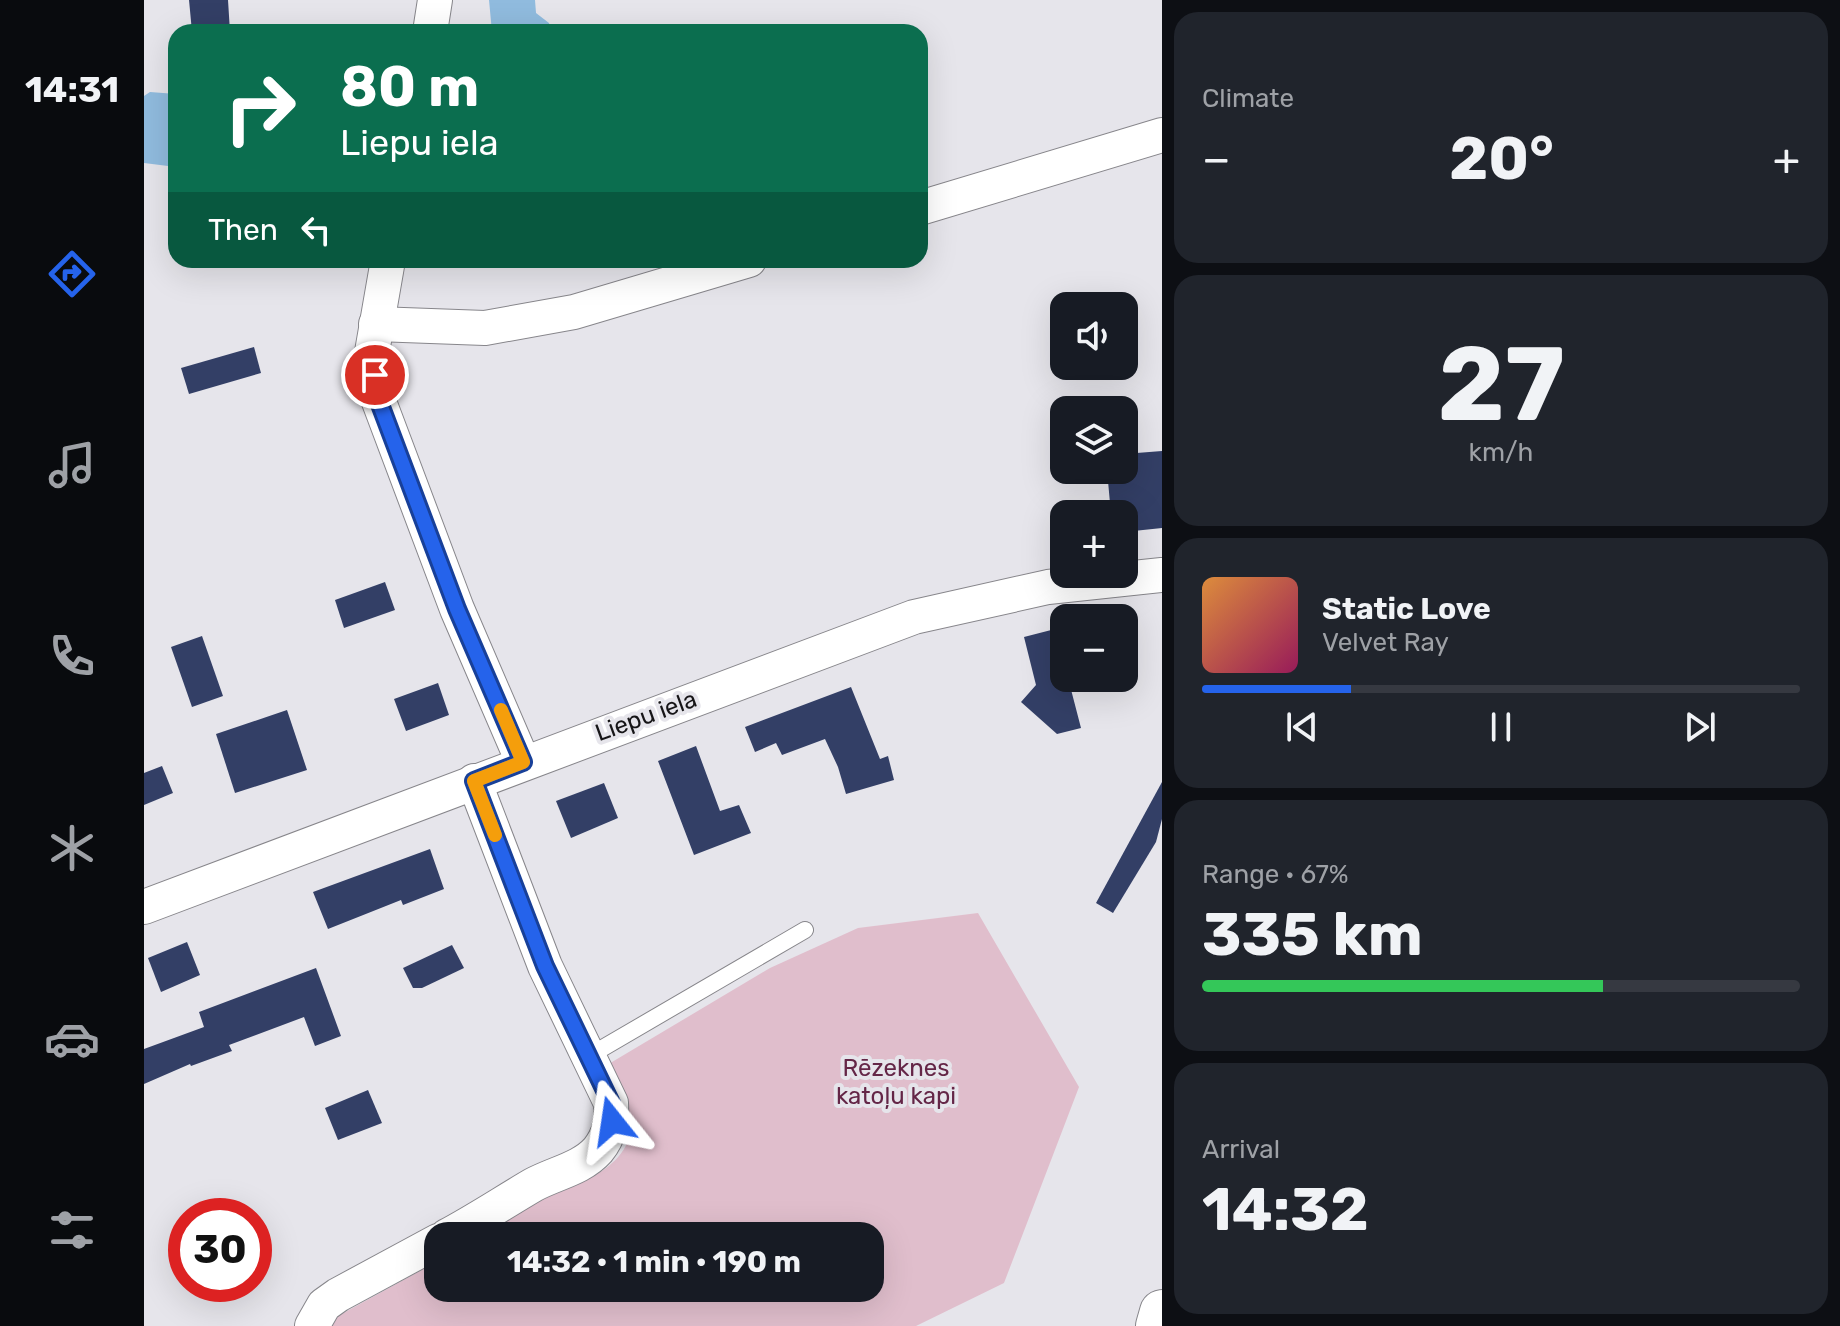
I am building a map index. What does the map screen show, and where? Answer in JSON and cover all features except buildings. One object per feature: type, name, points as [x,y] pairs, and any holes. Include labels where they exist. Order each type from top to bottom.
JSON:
[{"type":"main road","points":[[1158,1326],[1162,1312]]},
{"type":"street","points":[[431,24],[435,0]]},
{"type":"street","points":[[928,206],[1162,135]]},
{"type":"street","points":[[386,268],[372,352],[378,399],[457,609],[523,762]]},
{"type":"street","points":[[376,324],[485,328],[574,312],[722,268]]},
{"type":"street","name":"Liepu iela","points":[[144,907],[914,617],[1048,587],[1162,575]]},
{"type":"street","points":[[471,1222],[535,1184],[577,1166],[596,1152],[610,1129],[611,1103],[545,966],[474,781]]},
{"type":"street","points":[[312,1326],[324,1305],[338,1295],[424,1249]]},
{"type":"lane","points":[[589,1056],[805,930]]},
{"type":"green space","name":"Rēzeknes katoļu kapi","points":[[978,913],[1079,1087],[1004,1283],[916,1326],[329,1326],[329,1321],[424,1269],[424,1302],[884,1302],[884,1222],[499,1222],[519,1209],[592,1177],[621,1154],[628,1139],[629,1114],[607,1065],[770,968],[858,928]]},
{"type":"water","points":[[489,0],[535,0],[536,13],[549,24],[491,24]]},
{"type":"water","points":[[150,92],[168,93],[168,166],[144,163],[144,96]]},
{"type":"slow traffic","points":[[495,835],[474,781],[523,762],[501,710]]},
{"type":"route","points":[[375,375],[378,399],[457,609],[523,762],[474,781],[545,966],[611,1103],[612,1121]]}]
